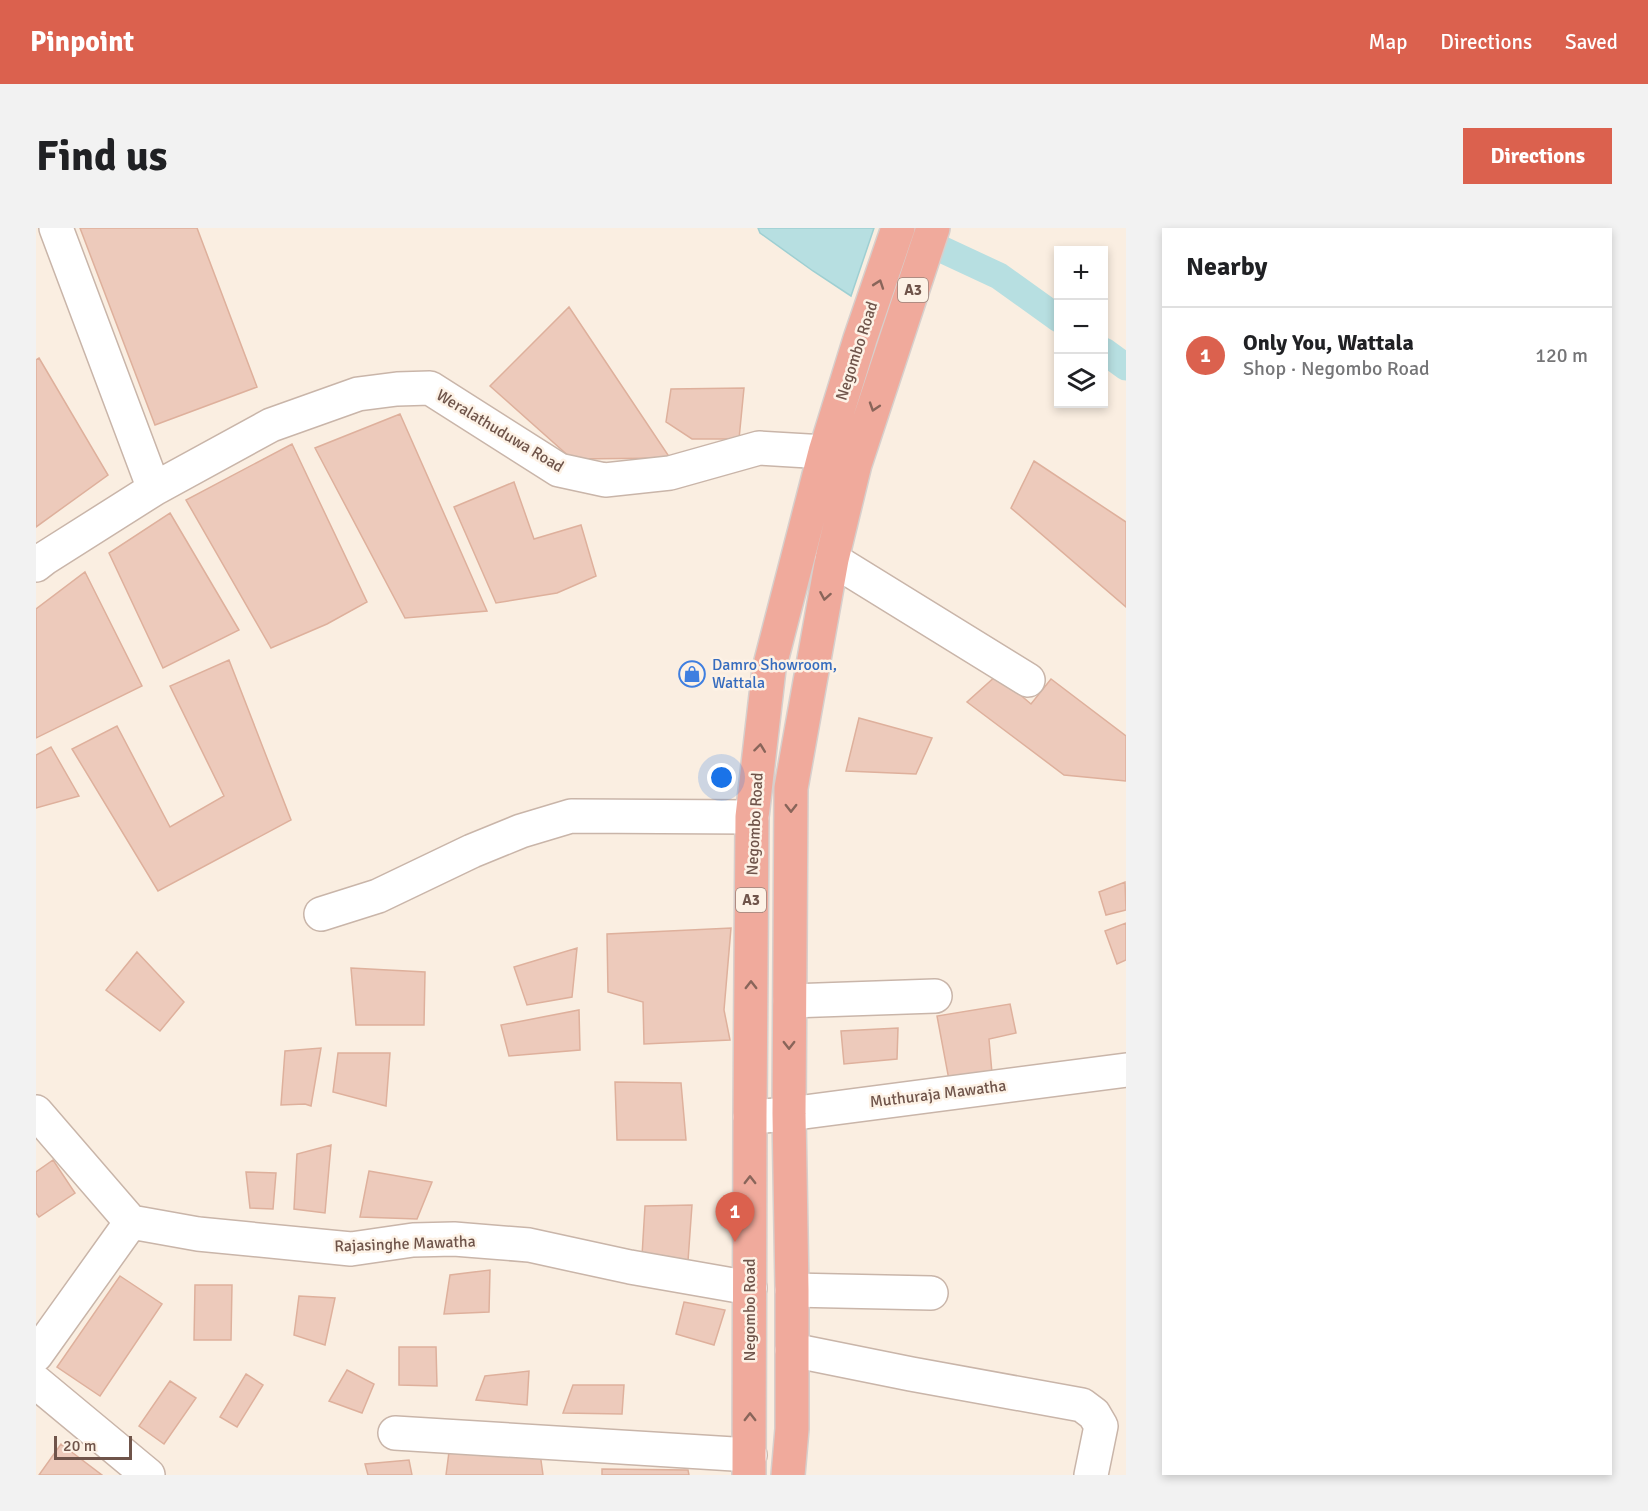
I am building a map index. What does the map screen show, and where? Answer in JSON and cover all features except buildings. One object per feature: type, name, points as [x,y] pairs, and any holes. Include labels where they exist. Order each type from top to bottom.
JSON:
[{"type":"highway","name":"Negombo Road","points":[[749,1465],[752,817],[769,669],[825,452],[898,228]]},
{"type":"highway","name":"Negombo Road","points":[[788,1475],[792,1429],[789,1114],[791,789],[832,559],[855,464],[933,228]]},
{"type":"street","points":[[56,228],[154,489]]},
{"type":"street","name":"Weralathuduwa Road","points":[[36,565],[154,489],[271,426],[358,394],[430,388],[559,470],[605,480],[670,473],[759,448],[825,452]]},
{"type":"street","points":[[832,559],[1028,680]]},
{"type":"street","points":[[321,914],[378,896],[472,851],[521,831],[571,816],[752,817]]},
{"type":"street","points":[[790,1000],[935,996]]},
{"type":"street","name":"Muthuraja Mawatha","points":[[750,1117],[789,1114],[1126,1070]]},
{"type":"street","points":[[36,1112],[131,1222],[36,1355]]},
{"type":"street","name":"Rajasinghe Mawatha","points":[[131,1222],[198,1234],[351,1250],[412,1240],[454,1239],[529,1245],[630,1267],[750,1288]]},
{"type":"street","points":[[792,1290],[931,1293]]},
{"type":"street","points":[[792,1350],[1082,1405],[1094,1413],[1101,1426],[1091,1475]]},
{"type":"street","points":[[36,1382],[148,1475]]},
{"type":"street","points":[[395,1433],[749,1465]]},
{"type":"water","points":[[758,228],[874,228],[851,296],[760,233]]},
{"type":"waterway","points":[[911,235],[999,276],[1054,315]]},
{"type":"waterway","points":[[1108,354],[1126,367]]},
{"type":"place","name":"Damro Showroom, Wattala","points":[[692,674]]},
{"type":"place","name":"Only You, Wattala","points":[[735,1242]]}]
